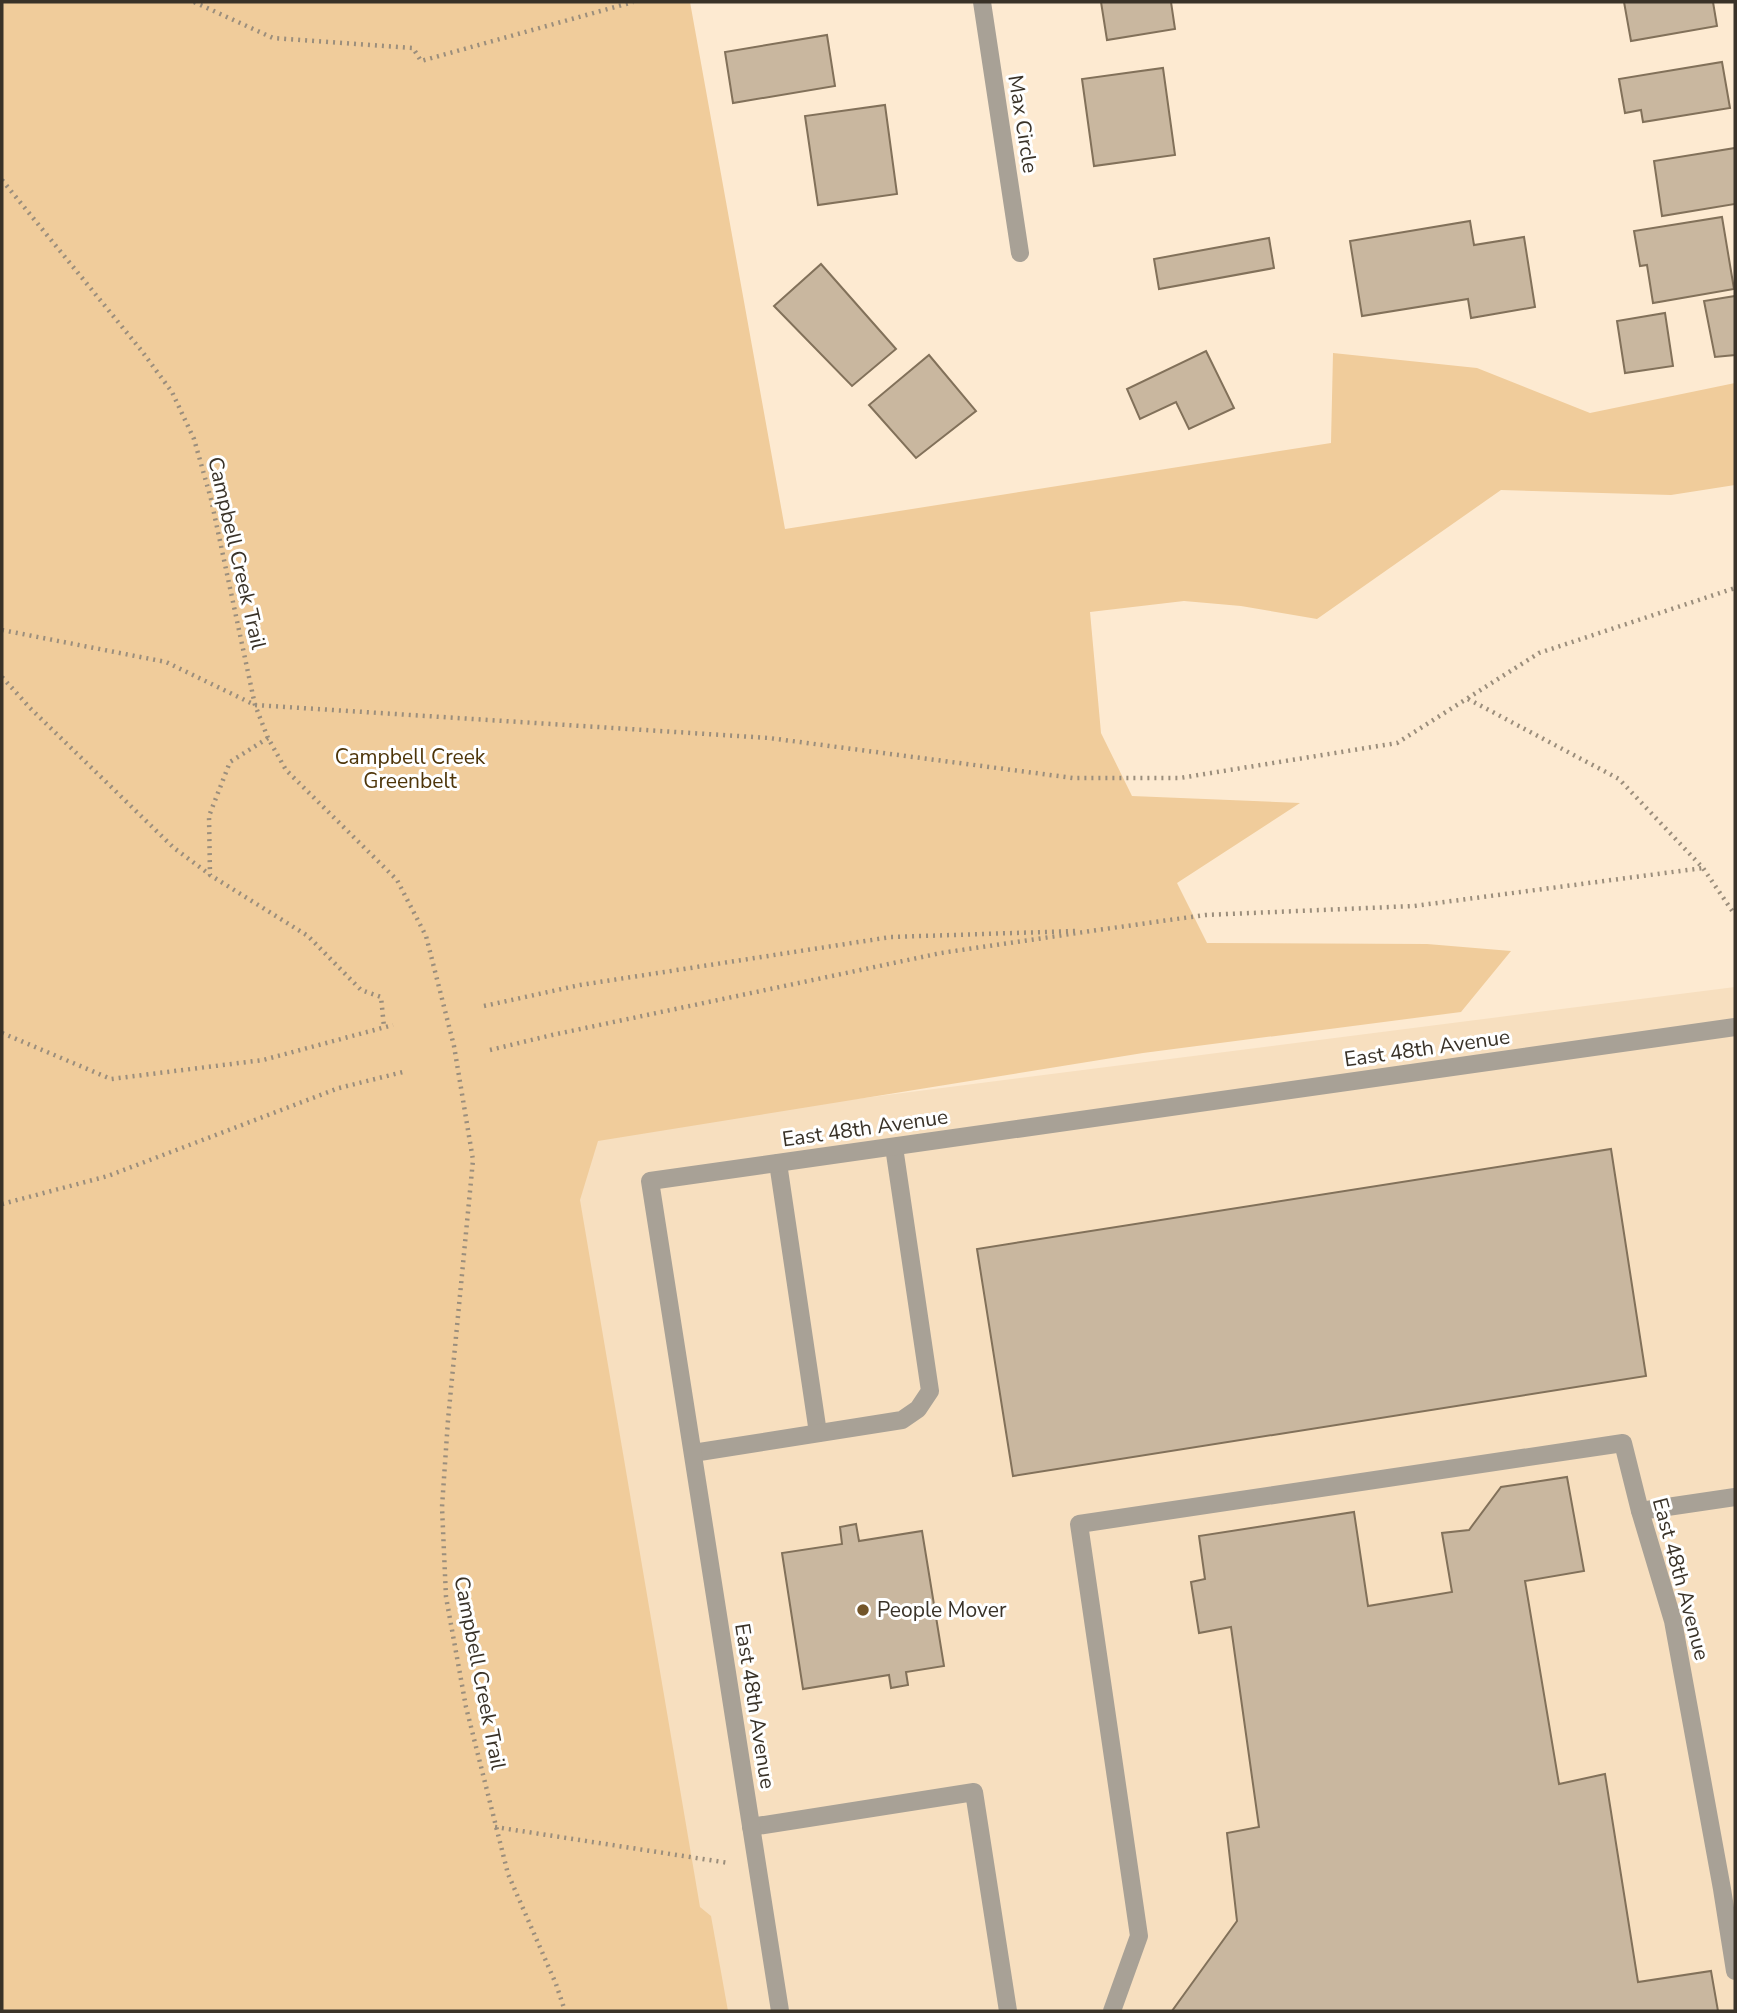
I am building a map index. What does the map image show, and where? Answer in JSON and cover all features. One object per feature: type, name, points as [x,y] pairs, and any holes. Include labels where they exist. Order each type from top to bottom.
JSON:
[{"type":"street","name":"Max Circle","points":[[982,2],[1020,253]]},
{"type":"street","name":"East 48th Avenue","points":[[780,2011],[650,1181],[1735,1027]]},
{"type":"street","points":[[693,1453],[902,1420],[918,1409],[930,1391],[894,1147]]},
{"type":"street","points":[[778,1163],[818,1433]]},
{"type":"street","name":"East 48th Avenue","points":[[1112,2011],[1139,1936],[1079,1524],[1623,1443],[1673,1621],[1735,1971]]},
{"type":"street","points":[[1640,1511],[1735,1497]]},
{"type":"street","points":[[751,1827],[974,1792],[1007,2011]]},
{"type":"path","points":[[194,2],[273,38],[413,48],[421,61],[633,2]]},
{"type":"path","name":"Campbell Creek Trail","points":[[2,180],[172,392],[194,439],[211,499],[255,705],[268,738],[286,770],[397,880],[426,936],[454,1046],[473,1160],[442,1507],[446,1597],[467,1707],[508,1874],[565,2011]]},
{"type":"path","points":[[2,630],[166,662],[255,705],[769,738],[1073,778],[1180,778],[1397,743],[1539,653],[1735,588]]},
{"type":"path","points":[[2,677],[31,709],[174,848],[210,875],[308,936],[361,990],[381,997],[384,1027]]},
{"type":"path","points":[[1468,699],[1619,779],[1703,868],[1735,915]]},
{"type":"path","points":[[210,875],[209,816],[230,762],[268,738]]},
{"type":"path","points":[[491,1050],[941,953],[1205,915],[1414,906],[1703,868]]},
{"type":"path","points":[[484,1006],[580,985],[891,937],[1098,930]]},
{"type":"path","points":[[2,1033],[111,1079],[263,1060],[393,1025]]},
{"type":"path","points":[[2,1204],[108,1176],[338,1088],[403,1072]]},
{"type":"path","points":[[495,1827],[757,1867]]},
{"type":"shaded area","points":[[1735,987],[1735,2011],[716,2011],[565,1136]]},
{"type":"green space","name":"Campbell Creek Greenbelt","points":[[2,2],[690,2],[785,529],[1331,443],[1333,353],[1477,368],[1590,413],[1735,383],[1735,485],[1671,495],[1501,490],[1317,619],[1241,606],[1184,601],[1090,612],[1101,733],[1132,796],[1300,803],[1177,883],[1207,943],[1427,944],[1511,951],[1461,1012],[1143,1053],[598,1141],[580,1200],[700,1907],[711,1916],[728,2011],[2,2011]]},
{"type":"building","points":[[1101,2],[1171,2],[1175,29],[1107,40]]},
{"type":"building","points":[[1624,2],[1713,2],[1717,26],[1631,41]]},
{"type":"building","points":[[827,35],[835,86],[733,103],[725,52]]},
{"type":"building","points":[[1722,62],[1730,108],[1643,122],[1641,110],[1625,113],[1619,79]]},
{"type":"building","points":[[1163,68],[1175,155],[1094,166],[1082,79]]},
{"type":"building","points":[[885,105],[897,194],[818,205],[805,116]]},
{"type":"building","points":[[1735,148],[1735,204],[1662,216],[1654,161]]},
{"type":"building","points":[[1722,217],[1734,289],[1653,303],[1647,265],[1640,266],[1634,231]]},
{"type":"building","points":[[1470,221],[1474,245],[1524,237],[1535,307],[1471,318],[1468,299],[1362,316],[1350,241]]},
{"type":"building","points":[[1269,238],[1274,268],[1159,289],[1154,259]]},
{"type":"building","points":[[821,264],[896,349],[852,386],[774,306]]},
{"type":"building","points":[[1735,296],[1735,355],[1715,357],[1704,301]]},
{"type":"building","points":[[1665,313],[1673,366],[1625,373],[1617,321]]},
{"type":"building","points":[[1206,351],[1234,408],[1189,429],[1176,402],[1140,419],[1127,389]]},
{"type":"building","points":[[929,355],[976,411],[916,458],[869,405]]},
{"type":"building","points":[[1611,1149],[1646,1376],[1013,1476],[977,1249]]},
{"type":"building","points":[[1567,1477],[1584,1571],[1525,1581],[1559,1784],[1605,1774],[1638,1982],[1711,1971],[1718,2011],[1172,2011],[1237,1921],[1227,1833],[1259,1827],[1231,1627],[1199,1633],[1191,1582],[1205,1579],[1199,1536],[1354,1512],[1368,1606],[1452,1592],[1442,1533],[1469,1530],[1501,1487]]},
{"type":"building","name":"People Mover","points":[[856,1524],[859,1541],[922,1531],[944,1666],[906,1672],[908,1685],[891,1688],[889,1675],[803,1689],[782,1553],[842,1544],[840,1527]]},
{"type":"place","name":"People Mover","points":[[863,1610]]}]
